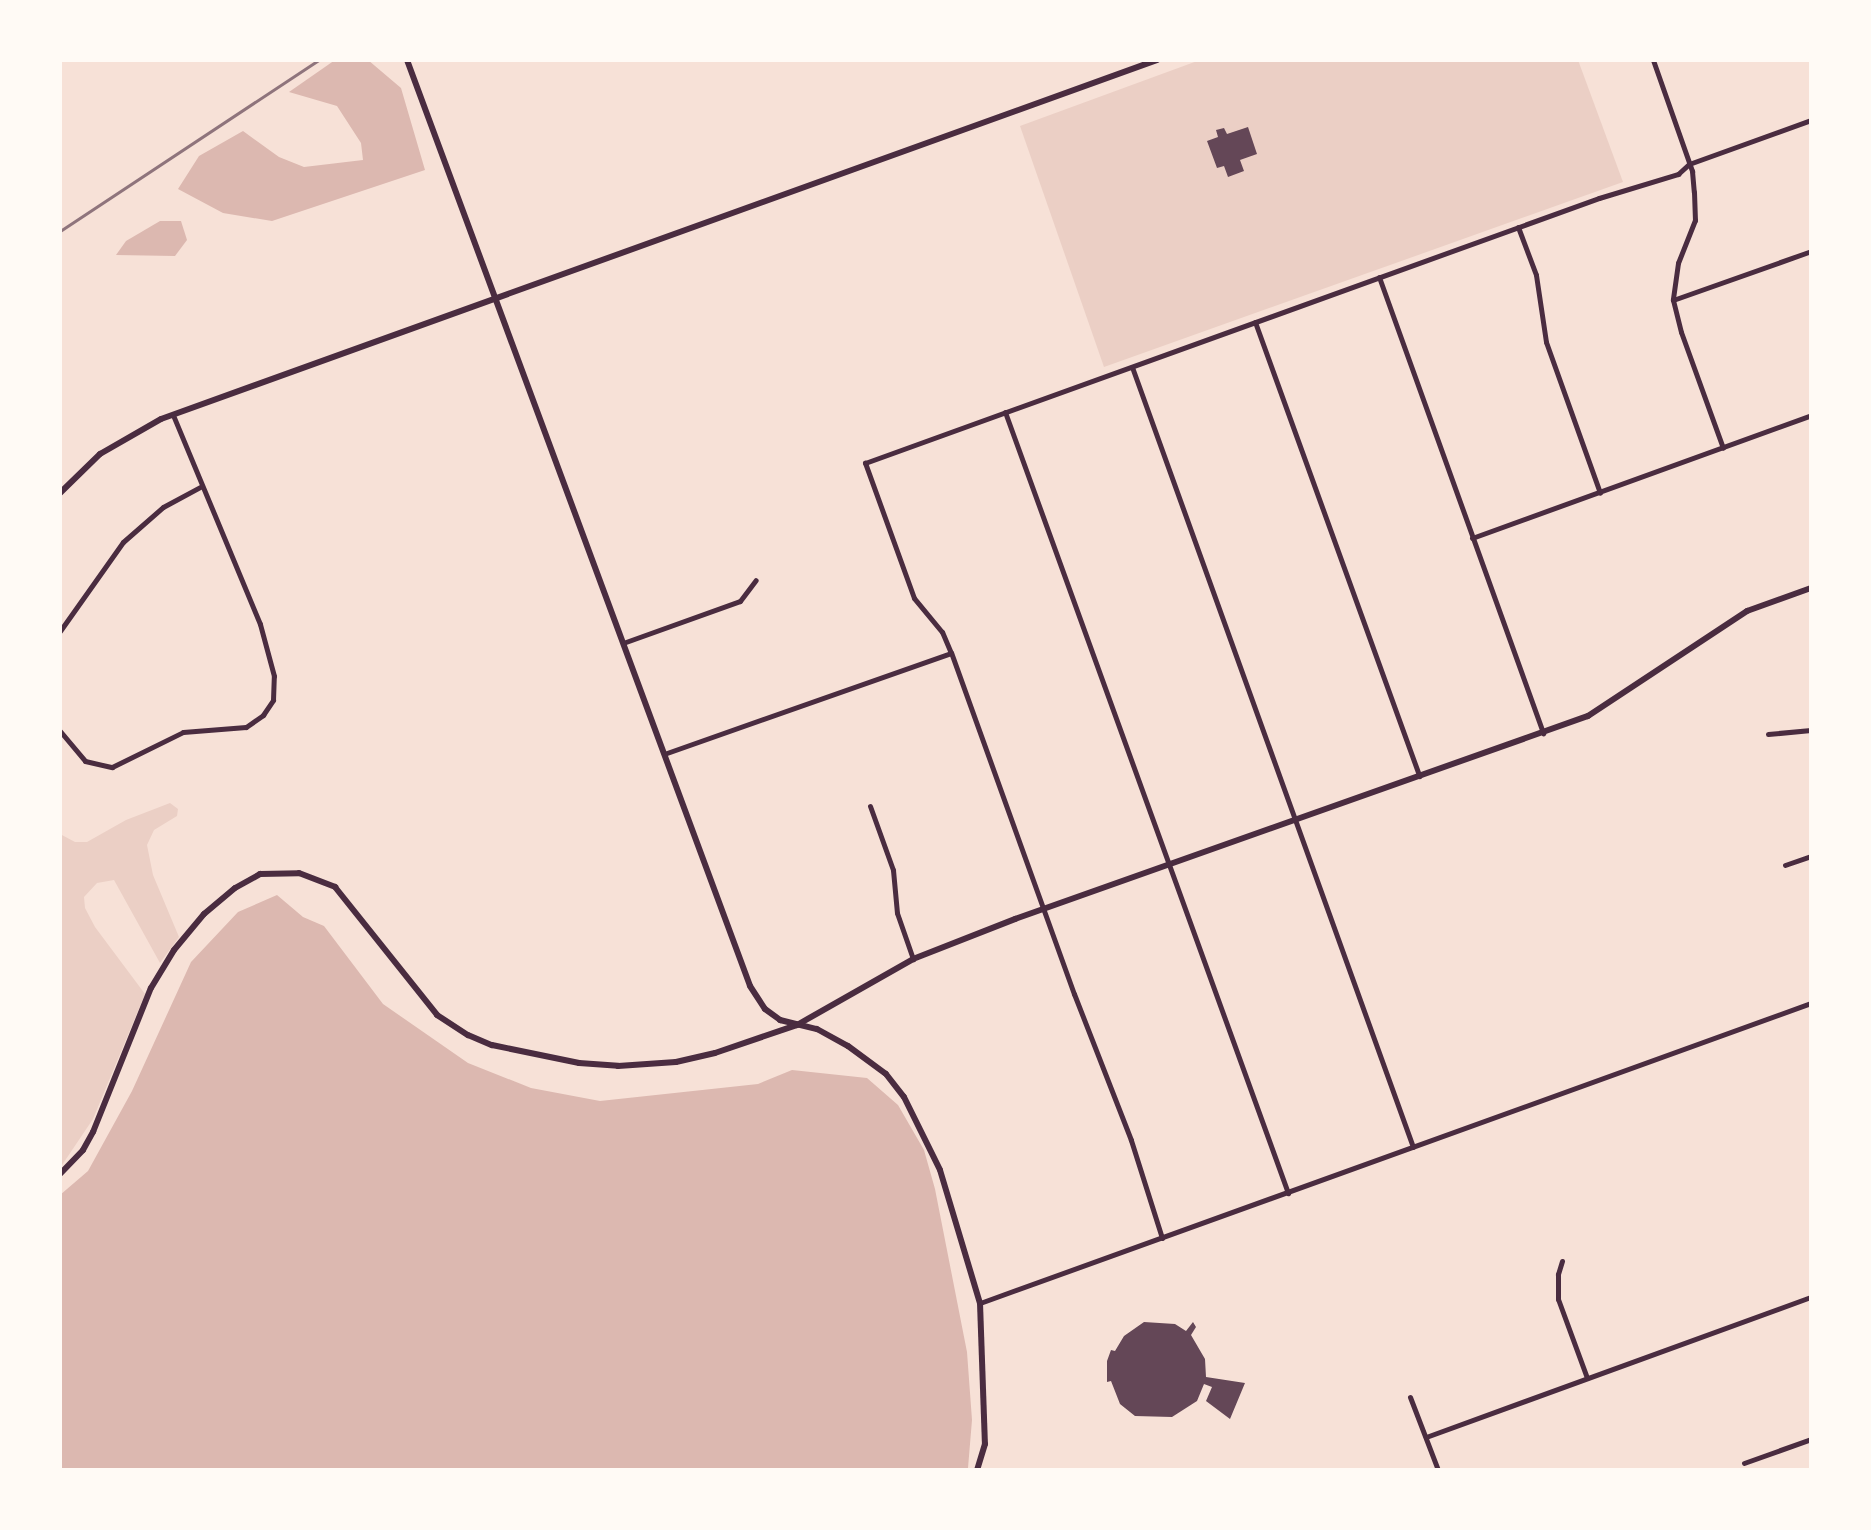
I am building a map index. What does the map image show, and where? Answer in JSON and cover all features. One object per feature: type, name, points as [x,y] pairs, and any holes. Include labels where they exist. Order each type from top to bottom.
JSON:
[{"type":"street","points":[[407,60],[750,986],[765,1009],[780,1020],[817,1029],[878,1067],[904,1097],[940,1170],[980,1303],[985,1444],[977,1470]]},
{"type":"street","points":[[60,493],[109,448],[143,427],[173,415],[1157,60]]},
{"type":"street","points":[[1653,60],[1689,164],[1695,220],[1678,263],[1673,300],[1681,332],[1723,448]]},
{"type":"street","points":[[1162,1238],[1131,1140],[1074,994],[1046,909],[951,653],[942,632],[914,598],[865,463],[1518,227],[1678,174],[1689,164],[1811,120]]},
{"type":"street","points":[[1518,227],[1536,275],[1546,342],[1600,493]]},
{"type":"street","points":[[1673,300],[1811,251]]},
{"type":"street","points":[[1379,277],[1543,733]]},
{"type":"street","points":[[1255,322],[1420,777]]},
{"type":"street","points":[[1132,367],[1413,1147]]},
{"type":"street","points":[[1005,412],[1288,1193]]},
{"type":"street","points":[[60,731],[85,761],[112,767],[180,733],[246,727],[269,708],[275,683],[264,637],[173,415]]},
{"type":"street","points":[[1472,538],[1811,415]]},
{"type":"street","points":[[60,631],[94,578],[128,536],[163,507],[202,486]]},
{"type":"street","points":[[623,643],[740,601],[756,580]]},
{"type":"street","points":[[60,1174],[83,1150],[93,1132],[151,988],[174,950],[204,914],[235,888],[273,871],[299,873],[335,887],[349,900],[437,1015],[484,1042],[551,1058],[618,1066],[676,1062],[715,1053],[797,1025],[913,959],[1543,733],[1604,706],[1747,611],[1811,588]]},
{"type":"street","points":[[664,754],[951,653]]},
{"type":"street","points":[[1768,734],[1811,730]]},
{"type":"street","points":[[870,806],[893,870],[897,913],[913,959]]},
{"type":"street","points":[[1785,865],[1811,856]]},
{"type":"street","points":[[980,1303],[1811,1003]]},
{"type":"street","points":[[1562,1261],[1558,1274],[1558,1299],[1587,1378]]},
{"type":"street","points":[[1426,1437],[1811,1297]]},
{"type":"street","points":[[1410,1397],[1438,1470]]},
{"type":"street","points":[[1744,1463],[1811,1439]]},
{"type":"shaded area","points":[[335,60],[368,60],[401,88],[425,170],[272,221],[223,213],[178,189],[199,156],[243,131],[279,157],[304,167],[363,160],[361,143],[337,106],[289,92]]},
{"type":"shaded area","points":[[1200,60],[1578,60],[1623,182],[1104,367],[1020,126]]},
{"type":"shaded area","points":[[160,221],[181,221],[187,240],[175,256],[116,255],[126,241]]},
{"type":"shaded area","points":[[170,803],[178,809],[177,816],[154,830],[147,845],[153,875],[179,937],[160,963],[114,880],[97,883],[84,897],[85,908],[95,927],[145,994],[93,1119],[60,1168],[60,834],[75,842],[87,842],[126,820]]},
{"type":"shaded area","points":[[277,895],[303,917],[324,926],[383,1004],[468,1063],[531,1088],[600,1101],[758,1084],[792,1070],[867,1078],[898,1105],[924,1150],[935,1189],[967,1352],[972,1420],[968,1468],[60,1470],[60,1195],[88,1171],[132,1091],[191,962],[238,912]]},
{"type":"building","points":[[1248,127],[1257,154],[1240,160],[1244,171],[1228,177],[1224,166],[1217,168],[1207,141],[1218,137],[1216,130],[1224,128],[1227,134]]},
{"type":"building","points":[[1144,1322],[1175,1324],[1186,1331],[1193,1322],[1196,1327],[1191,1335],[1205,1359],[1206,1377],[1245,1383],[1230,1419],[1206,1401],[1212,1387],[1204,1384],[1197,1401],[1172,1417],[1135,1416],[1120,1404],[1111,1381],[1107,1382],[1107,1361],[1111,1350],[1115,1351],[1124,1336]]},
{"type":"railway","points":[[60,231],[318,60]]}]
